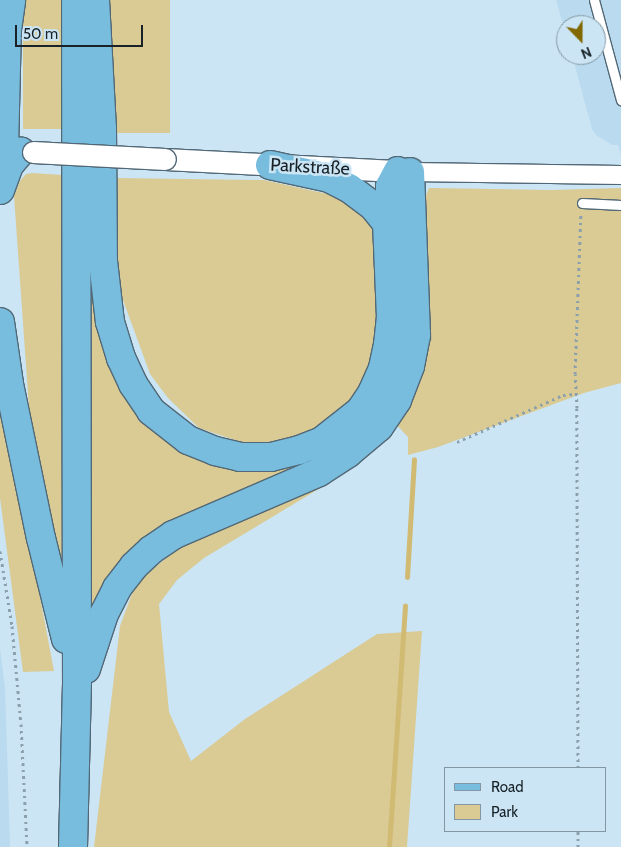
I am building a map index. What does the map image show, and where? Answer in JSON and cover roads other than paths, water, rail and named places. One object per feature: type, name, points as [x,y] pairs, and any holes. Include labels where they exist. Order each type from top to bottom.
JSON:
[{"type":"main road","points":[[0,190],[14,151],[7,30],[11,0]]},
{"type":"main road","points":[[72,847],[76,692],[76,0]]},
{"type":"main road","points":[[95,0],[102,128],[103,261],[110,322],[121,358],[133,384],[151,411],[188,440],[215,451],[240,457],[271,457],[299,450],[322,441],[360,411],[372,393],[383,368],[388,345],[391,318],[387,224],[390,186],[404,171]]},
{"type":"main road","points":[[270,165],[329,178],[349,188],[373,206],[387,224]]},
{"type":"main road","points":[[76,692],[104,614],[117,588],[145,556],[172,535],[213,516],[279,491],[319,472],[348,453],[379,427],[397,400],[410,366],[416,335],[404,171]]},
{"type":"main road","points":[[0,322],[9,384],[76,692]]},
{"type":"street","name":"Parkstraße","points":[[14,151],[404,171],[621,174]]},
{"type":"lane","points":[[594,0],[621,100]]},
{"type":"lane","points":[[582,203],[621,205]]},
{"type":"waterway","points":[[407,577],[414,459]]},
{"type":"waterway","points":[[389,847],[405,606]]}]
